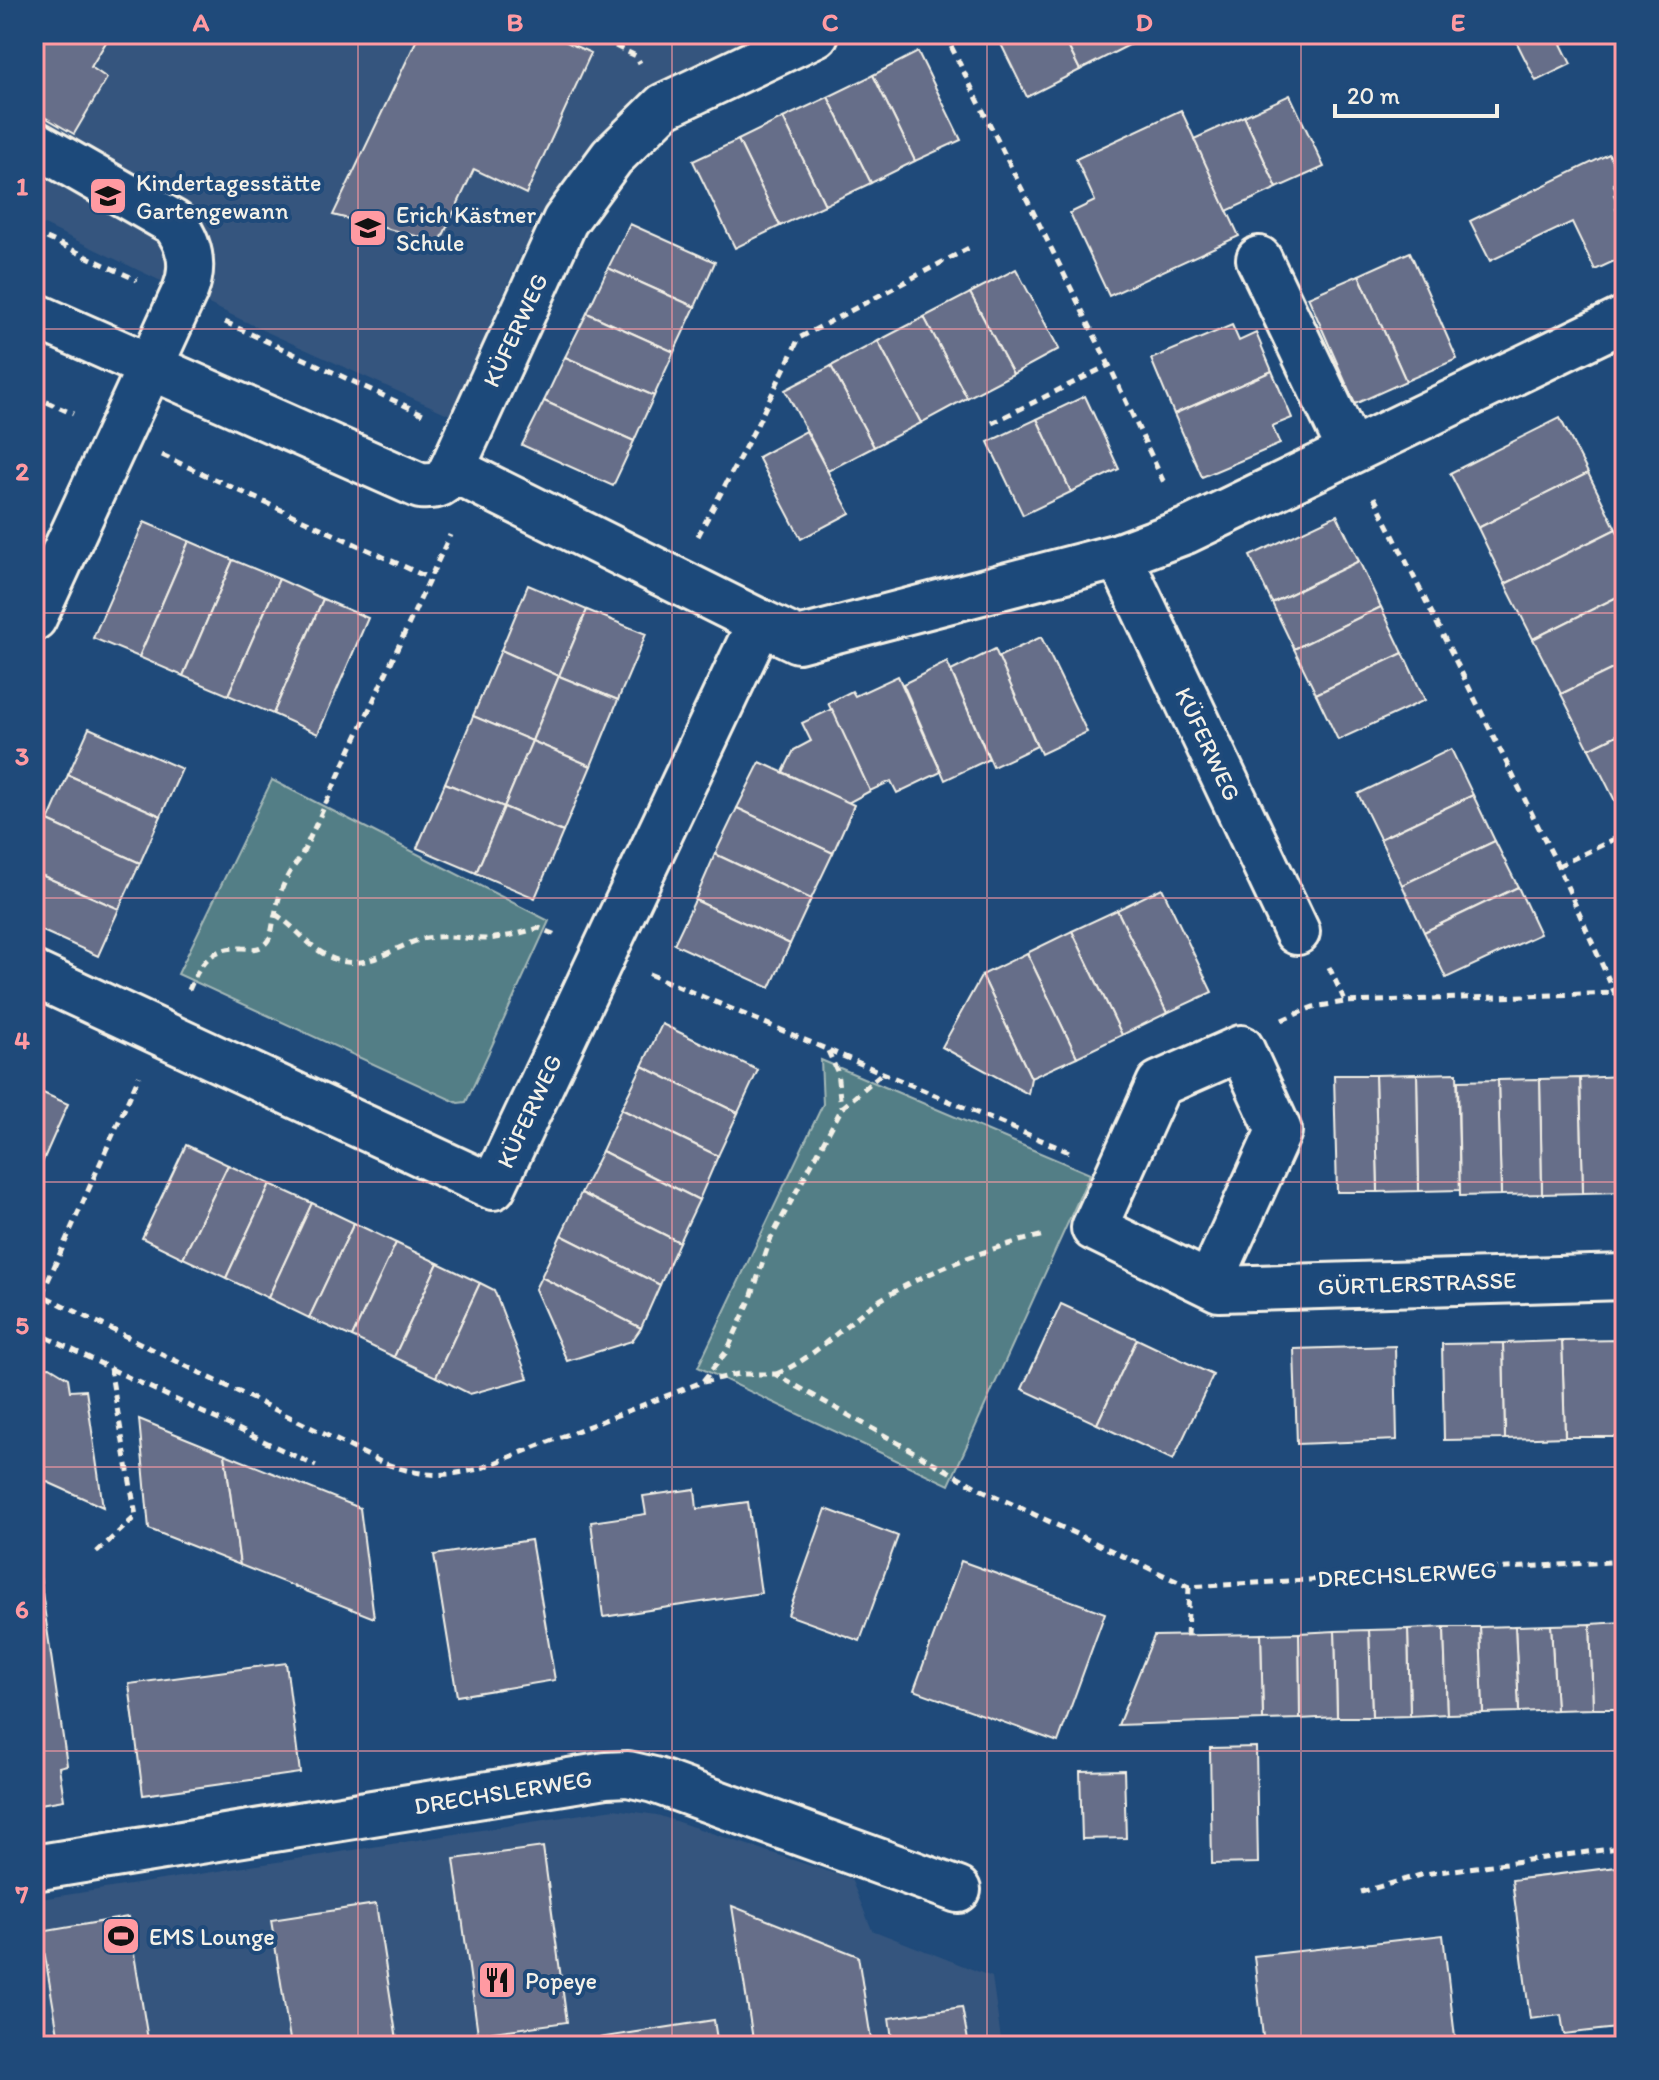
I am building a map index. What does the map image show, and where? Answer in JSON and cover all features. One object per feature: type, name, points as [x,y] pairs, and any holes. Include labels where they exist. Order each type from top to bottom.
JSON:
[{"type":"street","name":"KÜFERWEG","points":[[452,464],[565,221],[612,157],[664,106],[816,34]]},
{"type":"street","points":[[34,143],[174,223],[186,243],[192,268],[181,301],[34,618]]},
{"type":"street","points":[[1259,259],[1350,450]]},
{"type":"street","points":[[34,315],[420,486],[452,464],[798,640],[1119,556],[1186,531],[1625,319]]},
{"type":"street","name":"KÜFERWEG","points":[[1119,556],[1297,932]]},
{"type":"street","name":"KÜFERWEG","points":[[34,974],[493,1187],[760,622]]},
{"type":"street","points":[[1094,1228],[1159,1084],[1241,1048],[1279,1131],[1210,1283]]},
{"type":"street","name":"GÜRTLERSTRASSE","points":[[1094,1228],[1219,1289],[1625,1277]]},
{"type":"street","name":"DRECHSLERWEG","points":[[34,1868],[628,1774],[654,1780],[958,1890]]},
{"type":"path","points":[[615,46],[638,34]]},
{"type":"path","points":[[945,34],[1109,365],[1171,498]]},
{"type":"path","points":[[34,232],[181,301],[452,464],[450,534],[300,859],[289,870],[270,938],[264,946],[254,949],[226,949],[212,954],[199,966],[176,1020],[158,1032],[42,1294]]},
{"type":"path","points":[[674,579],[757,425],[799,338],[969,248]]},
{"type":"path","points":[[992,423],[1109,365]]},
{"type":"path","points":[[34,396],[429,578]]},
{"type":"path","points":[[1373,496],[1558,866],[1625,1016]]},
{"type":"path","points":[[1558,866],[1625,834]]},
{"type":"path","points":[[275,914],[287,921],[318,952],[354,963],[378,958],[425,939],[510,937],[539,928],[1119,1174]]},
{"type":"path","points":[[1241,1048],[1246,1036],[1313,1007],[1345,1002],[1614,993]]},
{"type":"path","points":[[828,1050],[837,1071],[842,1108]]},
{"type":"path","points":[[702,1382],[727,1351],[751,1298],[770,1240],[842,1108],[882,1073]]},
{"type":"path","points":[[34,1291],[383,1463],[419,1474],[450,1475],[479,1469],[702,1382],[738,1374],[775,1374],[789,1369],[881,1300],[957,1262],[1016,1241],[1059,1231],[1094,1228]]},
{"type":"path","points":[[34,1331],[316,1466]]},
{"type":"path","points":[[96,1553],[136,1516],[110,1368]]},
{"type":"path","points":[[775,1374],[980,1489],[1189,1587],[1187,1636]]},
{"type":"path","name":"DRECHSLERWEG","points":[[1189,1587],[1625,1561]]},
{"type":"path","points":[[1361,1892],[1424,1874],[1625,1847]]},
{"type":"shaded area","name":"Erich Kästner Schule","points":[[34,34],[758,34],[688,68],[615,124],[549,206],[523,250],[450,415],[267,332],[34,220]]},
{"type":"shaded area","points":[[614,1809],[657,1815],[851,1879],[872,1930],[992,1977],[1002,2046],[34,2046],[34,1900]]},
{"type":"green space","points":[[272,780],[549,921],[466,1102],[458,1103],[178,974]]},
{"type":"green space","points":[[821,1060],[1090,1174],[949,1485],[698,1367],[823,1104]]},
{"type":"building","points":[[34,34],[111,34],[91,67],[107,78],[74,134],[34,111]]},
{"type":"building","points":[[420,34],[565,34],[562,40],[591,53],[526,194],[474,169],[440,242],[333,215]]},
{"type":"building","points":[[996,34],[1062,34],[1080,70],[1027,97]]},
{"type":"building","points":[[1062,34],[1128,34],[1133,43],[1080,70]]},
{"type":"building","points":[[1525,34],[1582,34],[1561,44],[1571,64],[1536,81],[1515,39]]},
{"type":"building","points":[[918,52],[961,140],[915,161],[873,75]]},
{"type":"building","points":[[873,75],[915,161],[871,183],[828,97]]},
{"type":"building","points":[[1290,95],[1324,167],[1277,188],[1244,116]]},
{"type":"building","points":[[828,97],[871,183],[825,205],[783,118]]},
{"type":"building","points":[[1181,110],[1239,236],[1109,296],[1070,213],[1095,201],[1076,159]]},
{"type":"building","points":[[1244,116],[1277,188],[1227,211],[1194,139]]},
{"type":"building","points":[[783,118],[825,205],[780,226],[738,140]]},
{"type":"building","points":[[738,140],[780,226],[735,248],[693,161]]},
{"type":"building","points":[[1609,154],[1622,179],[1613,184],[1620,207],[1616,209],[1621,219],[1625,217],[1625,256],[1595,270],[1572,222],[1490,261],[1470,221]]},
{"type":"building","points":[[630,224],[715,262],[695,307],[608,268]]},
{"type":"building","points":[[1410,252],[1457,359],[1406,381],[1359,275]]},
{"type":"building","points":[[608,268],[695,307],[674,352],[587,313]]},
{"type":"building","points":[[1016,269],[1059,349],[1013,374],[970,293]]},
{"type":"building","points":[[1359,275],[1406,381],[1355,404],[1308,297]]},
{"type":"building","points":[[970,293],[1013,374],[967,398],[924,317]]},
{"type":"building","points":[[587,313],[674,352],[654,396],[565,357]]},
{"type":"building","points":[[924,317],[967,398],[921,423],[878,341]]},
{"type":"building","points":[[1232,325],[1239,341],[1256,333],[1272,371],[1174,414],[1151,359]]},
{"type":"building","points":[[878,341],[921,423],[874,447],[831,366]]},
{"type":"building","points":[[565,357],[654,396],[634,441],[544,401]]},
{"type":"building","points":[[831,366],[874,447],[828,471],[785,390]]},
{"type":"building","points":[[1272,371],[1292,418],[1272,426],[1280,444],[1202,477],[1174,414]]},
{"type":"building","points":[[1085,396],[1119,469],[1071,492],[1037,419]]},
{"type":"building","points":[[544,401],[634,441],[613,486],[522,445]]},
{"type":"building","points":[[1560,418],[1588,473],[1478,528],[1450,473]]},
{"type":"building","points":[[1037,419],[1071,492],[1023,515],[988,442]]},
{"type":"building","points":[[806,431],[850,513],[801,539],[758,457]]},
{"type":"building","points":[[1588,473],[1616,529],[1505,584],[1478,528]]},
{"type":"building","points":[[1337,515],[1359,561],[1272,603],[1250,556]]},
{"type":"building","points":[[144,522],[189,541],[139,657],[93,638]]},
{"type":"building","points":[[1616,529],[1625,547],[1625,593],[1533,639],[1505,584]]},
{"type":"building","points":[[189,541],[233,560],[183,676],[139,657]]},
{"type":"building","points":[[233,560],[279,579],[228,695],[183,676]]},
{"type":"building","points":[[1359,561],[1381,607],[1294,649],[1272,603]]},
{"type":"building","points":[[279,579],[323,599],[273,714],[228,695]]},
{"type":"building","points":[[528,585],[587,610],[559,676],[501,650]]},
{"type":"building","points":[[1625,593],[1625,663],[1561,694],[1533,639]]},
{"type":"building","points":[[323,599],[368,618],[318,734],[273,714]]},
{"type":"building","points":[[1381,607],[1403,653],[1316,694],[1294,649]]},
{"type":"building","points":[[587,610],[646,634],[618,700],[559,676]]},
{"type":"building","points":[[1041,637],[1087,732],[1041,754],[998,657]]},
{"type":"building","points":[[995,649],[1037,746],[993,767],[951,671]]},
{"type":"building","points":[[501,650],[559,676],[532,741],[473,716]]},
{"type":"building","points":[[1403,653],[1425,700],[1338,740],[1316,694]]},
{"type":"building","points":[[947,662],[989,759],[945,780],[903,684]]},
{"type":"building","points":[[1625,663],[1625,731],[1589,749],[1561,694]]},
{"type":"building","points":[[559,676],[618,700],[591,766],[532,741]]},
{"type":"building","points":[[898,676],[941,772],[897,793],[891,781],[870,791],[828,703],[852,691],[855,696]]},
{"type":"building","points":[[832,709],[870,791],[848,803],[783,772],[794,750],[811,741],[802,723]]},
{"type":"building","points":[[473,716],[532,741],[504,807],[445,783]]},
{"type":"building","points":[[89,728],[182,769],[161,816],[68,775]]},
{"type":"building","points":[[1625,731],[1625,801],[1617,805],[1589,749]]},
{"type":"building","points":[[532,741],[591,766],[563,832],[504,807]]},
{"type":"building","points":[[1451,749],[1473,795],[1380,839],[1358,794]]},
{"type":"building","points":[[760,762],[854,805],[833,853],[737,808]]},
{"type":"building","points":[[68,775],[161,816],[140,863],[48,821]]},
{"type":"building","points":[[445,783],[504,807],[476,873],[417,848]]},
{"type":"building","points":[[1473,795],[1495,841],[1402,885],[1380,839]]},
{"type":"building","points":[[504,807],[563,832],[535,898],[476,873]]},
{"type":"building","points":[[737,808],[833,853],[811,899],[715,854]]},
{"type":"building","points":[[48,821],[140,863],[119,909],[34,872],[34,852]]},
{"type":"building","points":[[1495,841],[1518,887],[1424,932],[1402,885]]},
{"type":"building","points":[[715,854],[811,899],[790,944],[695,900]]},
{"type":"building","points":[[34,872],[119,909],[98,956],[34,927]]},
{"type":"building","points":[[1518,887],[1540,934],[1446,978],[1424,932]]},
{"type":"building","points":[[1162,888],[1212,992],[1167,1013],[1117,910]]},
{"type":"building","points":[[695,900],[790,944],[770,988],[674,944]]},
{"type":"building","points":[[1117,910],[1167,1013],[1122,1035],[1072,931]]},
{"type":"building","points":[[1072,931],[1122,1035],[1077,1057],[1027,953]]},
{"type":"building","points":[[1027,953],[1077,1057],[1031,1078],[982,975]]},
{"type":"building","points":[[982,975],[1031,1078],[1028,1094],[942,1047]]},
{"type":"building","points":[[662,1024],[758,1070],[738,1113],[642,1066]]},
{"type":"building","points":[[642,1066],[738,1113],[718,1156],[621,1109]]},
{"type":"building","points":[[1457,1073],[1460,1190],[1419,1191],[1417,1074]]},
{"type":"building","points":[[1417,1074],[1419,1191],[1378,1192],[1375,1075]]},
{"type":"building","points":[[1334,1075],[1375,1075],[1378,1192],[1337,1192]]},
{"type":"building","points":[[1622,1076],[1624,1192],[1583,1193],[1580,1078]]},
{"type":"building","points":[[1580,1078],[1583,1193],[1542,1194],[1540,1079]]},
{"type":"building","points":[[1540,1079],[1542,1194],[1501,1195],[1498,1080]]},
{"type":"building","points":[[1498,1080],[1501,1195],[1460,1196],[1458,1081]]},
{"type":"building","points":[[34,1089],[68,1104],[34,1181]]},
{"type":"building","points":[[621,1109],[718,1156],[699,1200],[602,1151]]},
{"type":"building","points":[[186,1145],[228,1165],[183,1258],[142,1238]]},
{"type":"building","points":[[602,1151],[699,1200],[679,1242],[581,1193]]},
{"type":"building","points":[[228,1165],[270,1184],[226,1278],[183,1258]]},
{"type":"building","points":[[270,1184],[312,1203],[268,1298],[226,1278]]},
{"type":"building","points":[[581,1193],[679,1242],[660,1285],[561,1235]]},
{"type":"building","points":[[312,1203],[354,1223],[309,1318],[268,1298]]},
{"type":"building","points":[[354,1223],[396,1243],[352,1337],[309,1318]]},
{"type":"building","points":[[561,1235],[660,1285],[641,1328],[541,1277]]},
{"type":"building","points":[[396,1243],[438,1263],[394,1357],[352,1337]]},
{"type":"building","points":[[438,1263],[480,1283],[436,1377],[394,1357]]},
{"type":"building","points":[[541,1277],[641,1328],[632,1341],[567,1361],[535,1289]]},
{"type":"building","points":[[480,1283],[494,1290],[528,1378],[470,1394],[436,1377]]},
{"type":"building","points":[[1061,1304],[1137,1339],[1097,1424],[1022,1389]]},
{"type":"building","points":[[1137,1339],[1213,1375],[1173,1460],[1097,1424]]},
{"type":"building","points":[[1623,1340],[1625,1437],[1565,1437],[1562,1341]]},
{"type":"building","points":[[1562,1341],[1565,1437],[1505,1439],[1503,1343]]},
{"type":"building","points":[[1503,1343],[1505,1439],[1444,1440],[1442,1344]]},
{"type":"building","points":[[1395,1346],[1397,1440],[1297,1444],[1294,1349]]},
{"type":"building","points":[[50,1367],[68,1378],[70,1391],[86,1390],[103,1507],[34,1476],[34,1368]]},
{"type":"building","points":[[139,1419],[225,1454],[240,1565],[149,1529]]},
{"type":"building","points":[[225,1454],[360,1508],[374,1618],[240,1565]]},
{"type":"building","points":[[695,1489],[697,1509],[748,1502],[761,1593],[603,1617],[591,1522],[646,1514],[643,1496]]},
{"type":"building","points":[[826,1509],[898,1536],[860,1641],[788,1615]]},
{"type":"building","points":[[531,1540],[555,1680],[457,1696],[434,1555]]},
{"type":"building","points":[[34,1555],[37,1555],[46,1621],[34,1623]]},
{"type":"building","points":[[961,1561],[1105,1613],[1058,1742],[914,1690]]},
{"type":"building","points":[[46,1621],[67,1765],[59,1767],[64,1800],[34,1805],[34,1623]]},
{"type":"building","points":[[1624,1622],[1625,1709],[1593,1709],[1590,1624]]},
{"type":"building","points":[[1590,1624],[1593,1709],[1556,1710],[1551,1625]]},
{"type":"building","points":[[1551,1625],[1556,1710],[1519,1712],[1515,1626]]},
{"type":"building","points":[[1515,1626],[1519,1712],[1483,1713],[1480,1627]]},
{"type":"building","points":[[1444,1627],[1447,1714],[1410,1716],[1408,1629]]},
{"type":"building","points":[[1444,1627],[1480,1627],[1483,1713],[1447,1714]]},
{"type":"building","points":[[1408,1629],[1410,1716],[1372,1717],[1369,1630]]},
{"type":"building","points":[[1369,1630],[1372,1717],[1337,1717],[1335,1631]]},
{"type":"building","points":[[1335,1631],[1337,1717],[1300,1719],[1299,1633]]},
{"type":"building","points":[[1299,1633],[1300,1719],[1263,1720],[1261,1634]]},
{"type":"building","points":[[1261,1634],[1263,1720],[1118,1725],[1154,1636]]},
{"type":"building","points":[[286,1663],[300,1773],[143,1795],[129,1684]]},
{"type":"building","points":[[1256,1747],[1258,1863],[1212,1864],[1210,1748]]},
{"type":"building","points":[[1124,1770],[1126,1838],[1082,1839],[1080,1771]]},
{"type":"building","points":[[543,1847],[567,2022],[478,2034],[454,1859]]},
{"type":"building","points":[[1625,1866],[1625,2027],[1564,2034],[1561,2015],[1530,2019],[1512,1880]]},
{"type":"building","points":[[376,1904],[397,2040],[357,2046],[291,2046],[271,1920]]},
{"type":"building","points":[[732,1906],[858,1956],[872,2046],[754,2046]]},
{"type":"building","points":[[128,1917],[149,2046],[60,2046],[41,1932]]},
{"type":"building","points":[[1443,1935],[1456,2046],[1264,2046],[1254,1956]]},
{"type":"building","points":[[962,2007],[969,2046],[893,2046],[889,2018]]},
{"type":"building","points":[[714,2020],[718,2046],[594,2046],[592,2039]]},
{"type":"place","name":"Kindertagesstätte Gartengewann","points":[[108,196]]},
{"type":"place","name":"Erich Kästner Schule","points":[[368,228]]},
{"type":"place","name":"EMS Lounge","points":[[121,1936]]},
{"type":"place","name":"Popeye","points":[[497,1980]]}]
